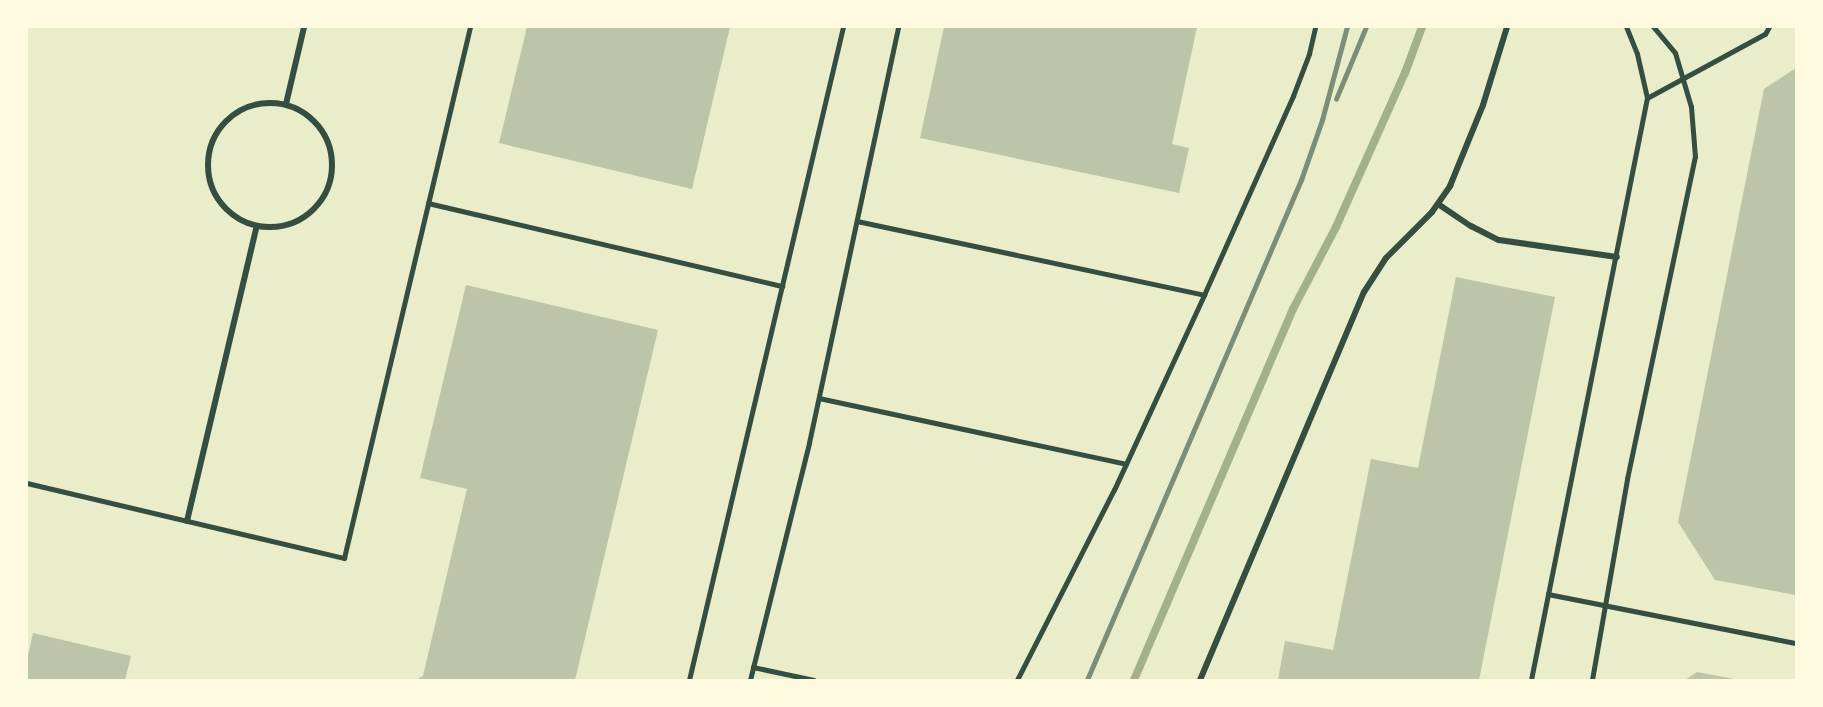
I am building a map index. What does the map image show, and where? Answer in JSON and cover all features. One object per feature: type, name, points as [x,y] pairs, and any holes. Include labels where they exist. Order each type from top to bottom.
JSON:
[{"type":"street","points":[[286,104],[304,27]]},
{"type":"street","points":[[1200,680],[1370,280],[1386,258],[1438,204],[1450,186],[1474,129],[1507,27]]},
{"type":"street","points":[[259,103],[286,104],[308,115],[323,131],[332,156],[331,179],[321,201],[302,219],[275,227],[257,226],[235,217],[214,192],[208,166],[210,146],[222,125],[238,111],[259,103]]},
{"type":"street","points":[[1438,204],[1471,226],[1499,240],[1617,257]]},
{"type":"street","points":[[187,521],[257,226]]},
{"type":"lane","points":[[27,483],[344,558],[470,27]]},
{"type":"lane","points":[[689,680],[843,27]]},
{"type":"lane","points":[[750,680],[819,398],[898,27]]},
{"type":"lane","points":[[1017,680],[1126,464],[1204,295],[1293,96],[1309,54],[1315,27]]},
{"type":"lane","points":[[1531,680],[1647,98],[1637,54],[1626,27]]},
{"type":"lane","points":[[1592,680],[1628,480],[1695,157],[1691,107],[1675,53],[1653,27]]},
{"type":"lane","points":[[1647,98],[1765,34],[1769,27]]},
{"type":"lane","points":[[428,203],[782,286]]},
{"type":"lane","points":[[857,220],[1204,295]]},
{"type":"lane","points":[[819,398],[1126,464]]},
{"type":"lane","points":[[1548,594],[1796,644]]},
{"type":"lane","points":[[753,667],[814,680]]},
{"type":"building","points":[[527,27],[730,27],[692,189],[499,143]]},
{"type":"building","points":[[944,27],[1197,27],[1172,144],[1189,148],[1179,193],[920,138]]},
{"type":"building","points":[[1796,68],[1796,595],[1715,580],[1678,522],[1764,89]]},
{"type":"building","points":[[1456,277],[1555,297],[1479,680],[1278,680],[1285,641],[1333,650],[1371,459],[1418,468]]},
{"type":"building","points":[[466,285],[658,330],[575,680],[416,680],[423,676],[467,489],[420,478]]},
{"type":"building","points":[[33,633],[131,656],[125,680],[27,680],[27,660]]},
{"type":"building","points":[[1697,672],[1734,679],[1734,680],[1685,680]]},
{"type":"waterway","points":[[1134,680],[1293,309],[1336,227],[1405,73],[1422,27]]},
{"type":"railway","points":[[1087,680],[1301,180],[1322,120],[1347,27]]},
{"type":"railway","points":[[1336,99],[1366,27]]}]
